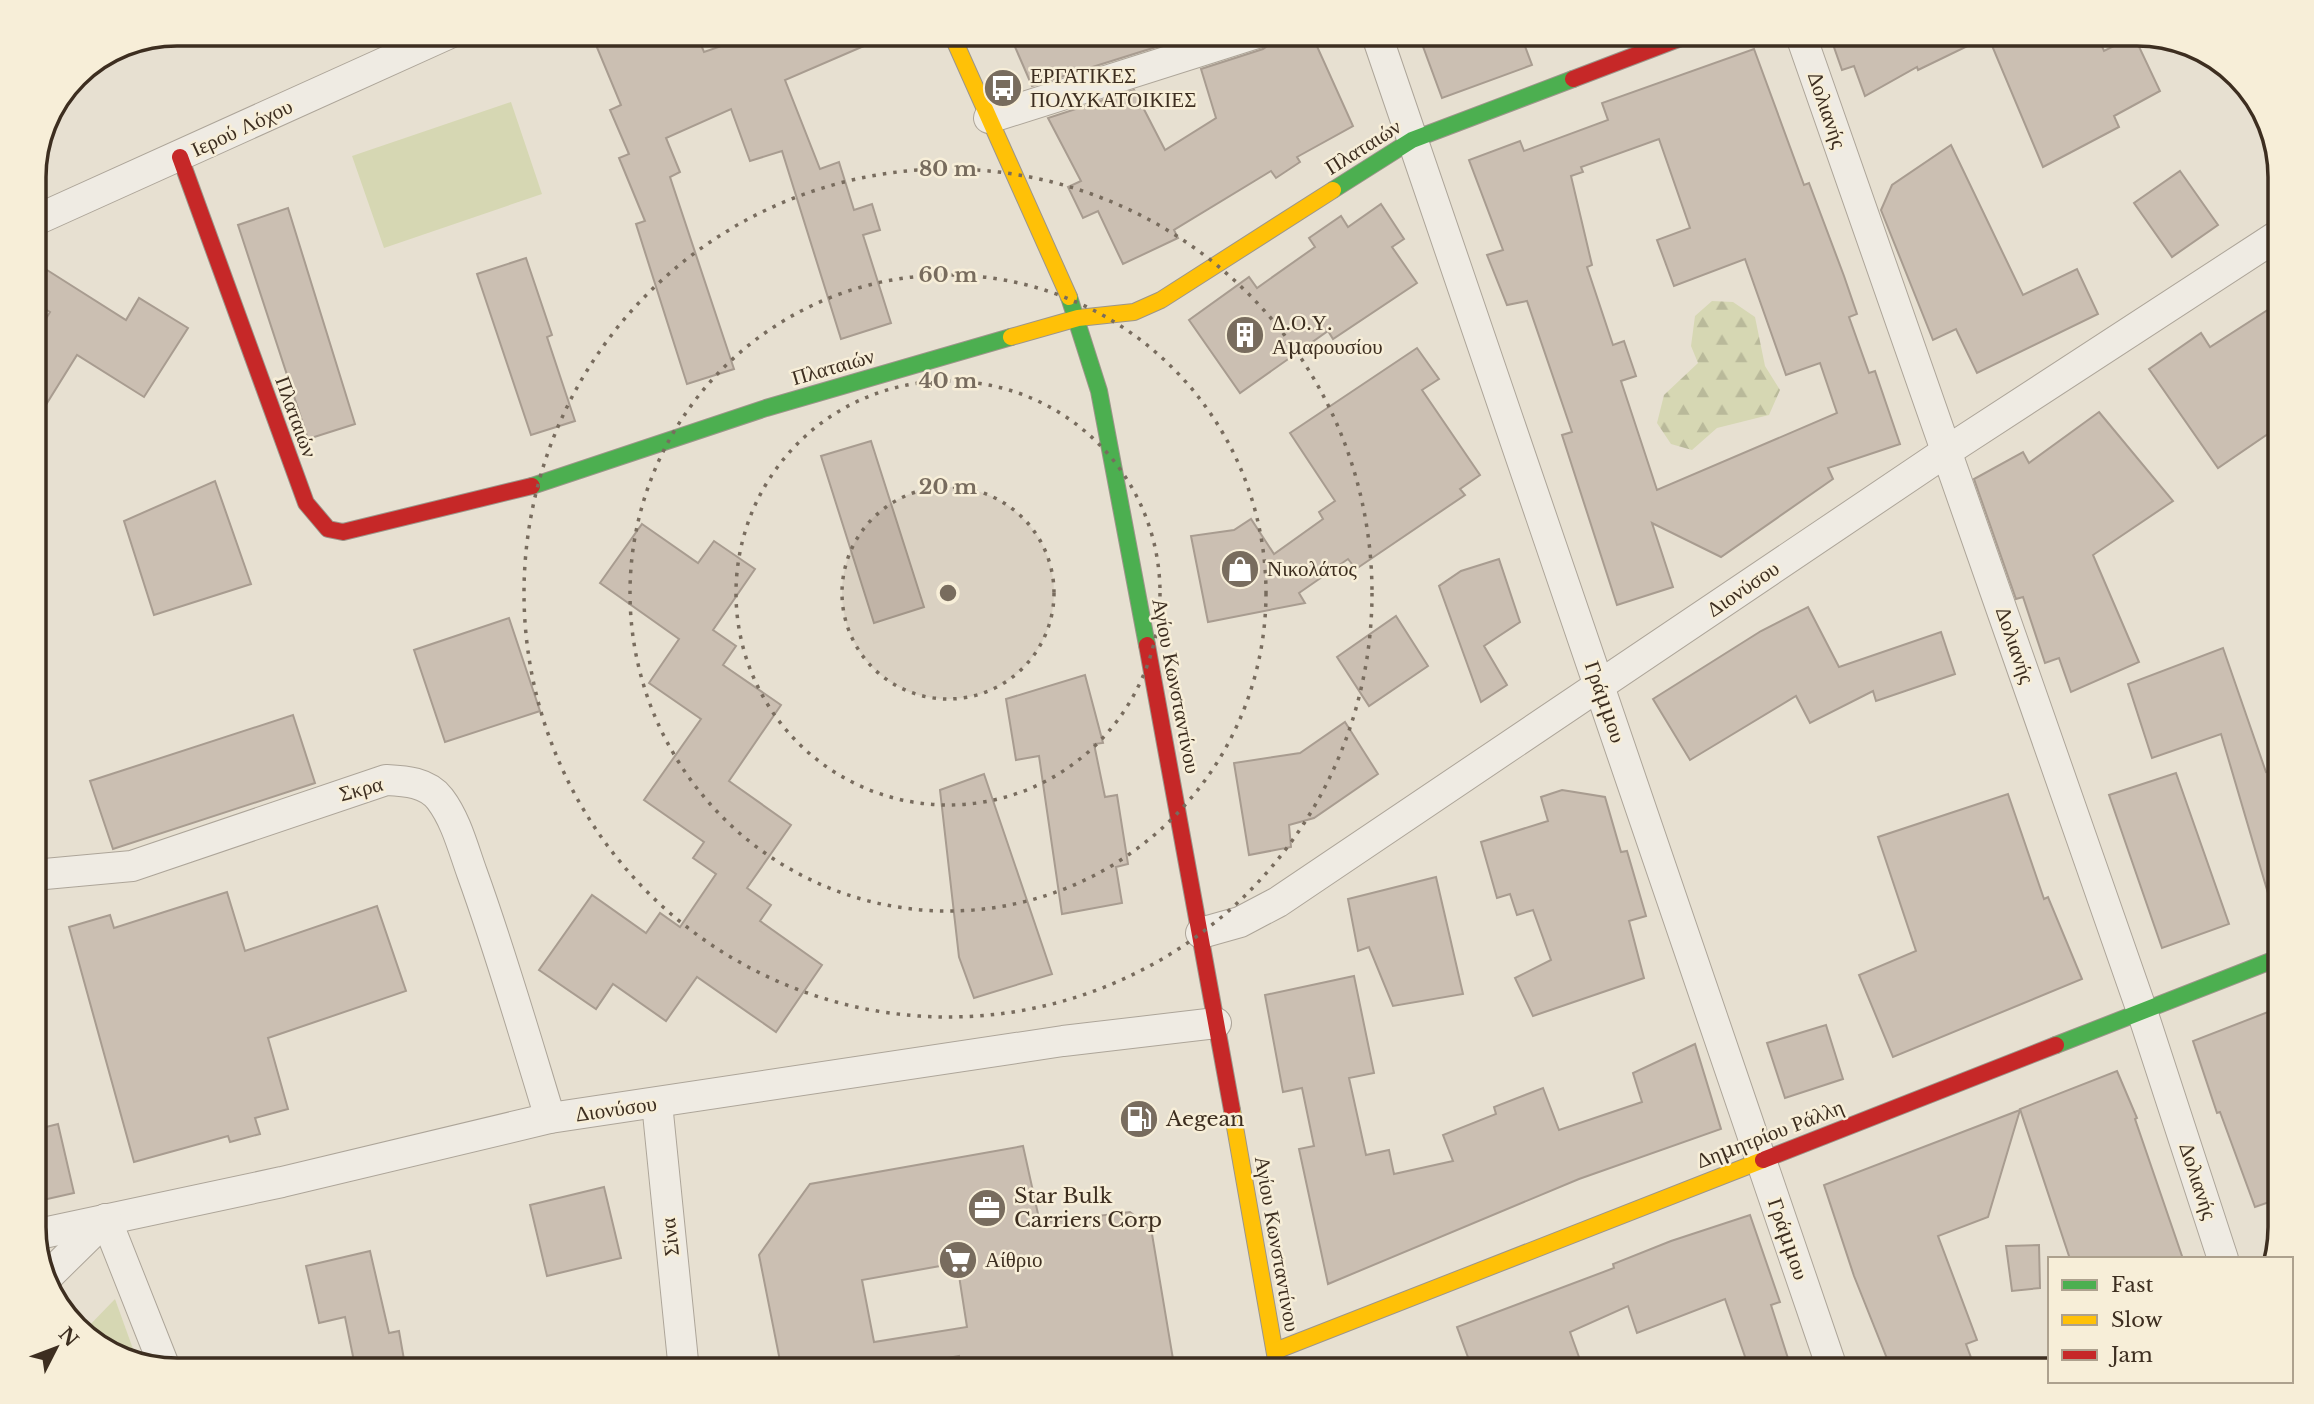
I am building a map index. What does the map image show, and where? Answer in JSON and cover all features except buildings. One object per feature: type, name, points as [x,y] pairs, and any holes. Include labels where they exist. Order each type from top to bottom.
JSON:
[{"type":"street","name":"Ιερού Λόχου","points":[[46,215],[180,157],[414,46]]},
{"type":"street","name":"Αγίου Κωνσταντίνου","points":[[957,46],[1078,318],[1099,391],[1201,933],[1276,1358]]},
{"type":"street","points":[[989,118],[1216,46]]},
{"type":"street","name":"Γράμμου","points":[[1380,46],[1829,1358]]},
{"type":"street","name":"Πλαταιών","points":[[180,157],[306,503],[328,529],[343,532],[522,489],[766,408],[1078,318],[1134,312],[1161,300],[1412,140],[1661,46]]},
{"type":"street","name":"Δολιανής","points":[[1805,46],[2142,1011],[2222,1257]]},
{"type":"street","name":"Διονύσου","points":[[1201,933],[1240,922],[1261,912],[1947,451],[2268,242]]},
{"type":"street","name":"Σκρα","points":[[46,874],[132,866],[386,780],[410,782],[425,787],[439,797],[454,822],[483,903],[550,1118]]},
{"type":"street","name":"Δημητρίου Ράλλη","points":[[1275,1351],[2268,962]]},
{"type":"street","name":"Διονύσου","points":[[46,1232],[282,1182],[550,1118],[1063,1041],[1216,1023]]},
{"type":"street","name":"Σίνα","points":[[657,1104],[683,1358]]},
{"type":"street","points":[[53,1271],[106,1219],[161,1357]]},
{"type":"green space","points":[[511,102],[542,194],[384,248],[352,156]]},
{"type":"green space","points":[[1712,301],[1733,302],[1755,317],[1765,366],[1780,390],[1769,415],[1717,428],[1692,450],[1671,444],[1657,423],[1664,395],[1698,363],[1691,346],[1695,316]]},
{"type":"green space","points":[[115,1299],[134,1351],[111,1341],[91,1324]]},
{"type":"traffic: fast","points":[[1333,190],[1412,140],[1573,79]]},
{"type":"traffic: fast","points":[[1069,297],[1099,391],[1147,645]]},
{"type":"traffic: fast","points":[[532,486],[766,408],[1011,337]]},
{"type":"traffic: fast","points":[[2056,1045],[2268,962]]},
{"type":"traffic: slow","points":[[957,46],[1069,297]]},
{"type":"traffic: slow","points":[[1011,337],[1078,318],[1134,312],[1161,300],[1333,190]]},
{"type":"traffic: slow","points":[[1232,1110],[1276,1358]]},
{"type":"traffic: slow","points":[[1275,1351],[1763,1160]]},
{"type":"traffic: jam","points":[[1573,79],[1660,46]]},
{"type":"traffic: jam","points":[[180,157],[306,503],[328,529],[343,532],[532,486]]},
{"type":"traffic: jam","points":[[1147,645],[1232,1110]]},
{"type":"traffic: jam","points":[[1763,1160],[2056,1045]]},
{"type":"place","name":"ΕΡΓΑΤΙΚΕΣ ΠΟΛΥΚΑΤΟΙΚΙΕΣ","points":[[1003,88]]},
{"type":"place","name":"Δ.Ο.Υ. Αμαρουσίου","points":[[1245,335]]},
{"type":"place","name":"Νικολάτος","points":[[1240,569]]},
{"type":"place","name":"Aegean","points":[[1139,1119]]},
{"type":"place","name":"Star Bulk Carriers Corp","points":[[987,1208]]},
{"type":"place","name":"Αίθριο","points":[[958,1260]]}]
